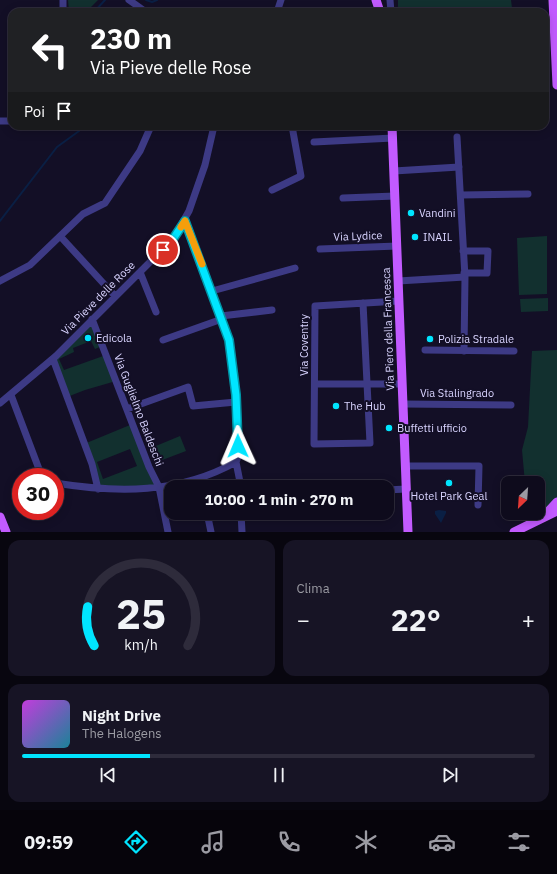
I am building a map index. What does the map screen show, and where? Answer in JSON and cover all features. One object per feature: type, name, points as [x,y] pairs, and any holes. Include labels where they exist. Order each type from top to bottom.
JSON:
[{"type":"main road","points":[[553,0],[557,85]]},
{"type":"main road","name":"Via Piero della Francesca","points":[[392,130],[408,532]]},
{"type":"main road","points":[[545,515],[557,502]]},
{"type":"main road","points":[[545,515],[557,511]]},
{"type":"main road","points":[[0,517],[6,532]]},
{"type":"main road","points":[[514,532],[537,520]]},
{"type":"street","points":[[129,0],[140,8]]},
{"type":"street","points":[[0,281],[30,265],[83,214],[105,203],[140,151],[149,130]]},
{"type":"street","name":"Via Pieve delle Rose","points":[[0,404],[53,358],[173,239],[185,221],[205,165],[214,130]]},
{"type":"street","points":[[272,190],[301,176],[293,130]]},
{"type":"street","points":[[457,137],[465,275],[464,351]]},
{"type":"street","points":[[314,142],[393,138]]},
{"type":"street","points":[[394,172],[459,167]]},
{"type":"street","points":[[461,195],[528,194]]},
{"type":"street","points":[[343,198],[395,196]]},
{"type":"street","points":[[185,221],[229,340],[236,402],[238,457],[236,462],[239,480]]},
{"type":"street","points":[[60,236],[115,296]]},
{"type":"street","name":"Via Lydice","points":[[320,249],[397,246]]},
{"type":"street","points":[[398,281],[487,273],[488,251],[463,251]]},
{"type":"street","points":[[212,291],[295,268]]},
{"type":"street","points":[[140,272],[156,312]]},
{"type":"street","name":"Via Coventry","points":[[363,303],[370,443],[314,444],[315,306],[363,303],[399,301]]},
{"type":"street","points":[[163,340],[221,318],[272,310]]},
{"type":"street","name":"Via Guglielmo Baldeschi","points":[[92,319],[149,467],[159,487],[168,532]]},
{"type":"street","points":[[425,350],[514,351]]},
{"type":"street","points":[[53,358],[92,464],[98,490]]},
{"type":"street","name":"Via Coventry","points":[[315,384],[402,384]]},
{"type":"street","points":[[127,409],[188,387],[193,406],[236,402]]},
{"type":"street","points":[[11,395],[39,468]]},
{"type":"street","name":"Via Stalingrado","points":[[403,404],[511,405]]},
{"type":"street","points":[[64,484],[98,490],[159,487],[199,479],[236,462]]},
{"type":"street","points":[[405,466],[479,466],[478,505]]},
{"type":"street","points":[[394,490],[406,489]]},
{"type":"street","points":[[208,520],[211,532]]},
{"type":"street","points":[[241,520],[242,532]]},
{"type":"green space","points":[[68,0],[98,0],[91,8],[69,8]]},
{"type":"green space","points":[[398,0],[511,0],[512,8],[509,8],[398,8]]},
{"type":"green space","points":[[547,236],[547,294],[519,295],[517,238]]},
{"type":"green space","points":[[548,298],[548,311],[521,312],[520,299]]},
{"type":"green space","points":[[92,319],[102,346],[95,349],[91,341],[73,348],[74,352],[59,359],[64,370],[106,355],[116,381],[67,397],[53,359]]},
{"type":"green space","points":[[557,350],[557,498],[545,510],[545,476],[524,476],[522,450],[528,427],[532,351]]},
{"type":"green space","points":[[130,425],[159,487],[98,489],[84,444]],"holes":[[[130,449],[137,466],[103,479],[97,462]]]},
{"type":"green space","points":[[180,436],[186,451],[157,462],[151,448]]},
{"type":"water","points":[[435,511],[446,511],[441,523],[435,514]]},
{"type":"waterway","points":[[98,8],[105,0]]},
{"type":"waterway","points":[[146,0],[152,2],[157,0]]},
{"type":"waterway","points":[[0,221],[57,147],[80,130]]},
{"type":"slow traffic","points":[[181,227],[185,221],[202,264]]},
{"type":"place","name":"Vandini","points":[[411,213]]},
{"type":"place","name":"INAIL","points":[[415,237]]},
{"type":"place","name":"Edicola","points":[[88,338]]},
{"type":"place","name":"Polizia Stradale","points":[[430,339]]},
{"type":"place","name":"The Hub","points":[[336,406]]},
{"type":"place","name":"Buffetti ufficio","points":[[389,428]]},
{"type":"place","name":"Hotel Park Geal","points":[[449,483]]},
{"type":"route","points":[[163,250],[173,239],[185,221],[229,340],[236,395],[238,446]]}]
